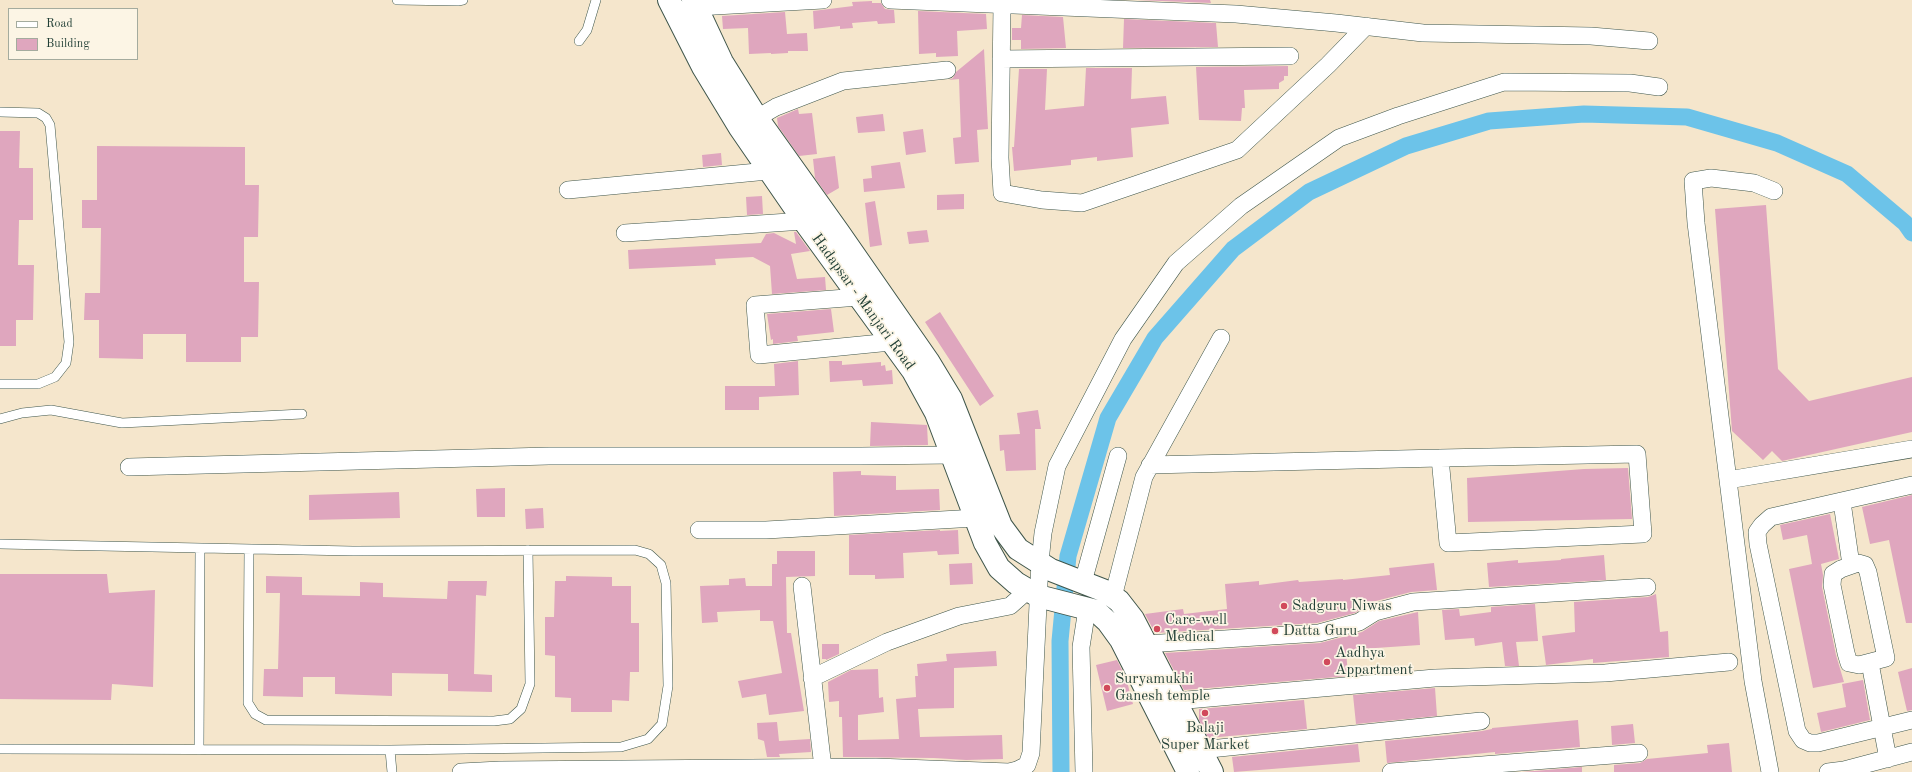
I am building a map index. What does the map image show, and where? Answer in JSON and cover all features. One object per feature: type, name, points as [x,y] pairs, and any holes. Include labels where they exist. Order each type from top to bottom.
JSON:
[{"type":"main road","name":"Hadapsar - Manjari Road","points":[[669,0],[703,67],[768,171],[913,371],[936,413],[987,495],[1001,526],[1018,548],[1046,566],[1083,582]]},
{"type":"main road","name":"Hadapsar - Manjari Road","points":[[695,4],[722,62],[757,118],[827,216],[951,399],[976,518],[985,543],[999,568],[1016,583],[1038,595],[1081,608]]},
{"type":"main road","points":[[1083,582],[1105,592],[1119,601],[1133,619],[1212,772]]},
{"type":"main road","points":[[1081,608],[1096,611],[1108,622],[1121,640],[1188,772]]},
{"type":"street","points":[[695,4],[823,0]]},
{"type":"street","points":[[890,0],[1236,14],[1366,26],[1423,33],[1591,36],[1649,41]]},
{"type":"street","points":[[1002,5],[1000,158],[1002,193],[1042,200],[1082,202],[1237,150],[1328,65],[1366,26]]},
{"type":"street","points":[[1001,60],[1290,56]]},
{"type":"street","points":[[757,118],[782,104],[843,81],[947,70]]},
{"type":"street","points":[[461,772],[500,770],[823,768],[1009,772],[1018,770],[1027,765],[1031,753],[1038,595],[1046,566],[1043,533],[1057,466],[1123,339],[1176,263],[1241,206],[1339,138],[1398,116],[1504,82],[1630,83],[1659,87]]},
{"type":"street","points":[[568,190],[768,171],[789,163]]},
{"type":"street","points":[[1770,772],[1753,681],[1696,223],[1693,181],[1711,178],[1754,183],[1774,191]]},
{"type":"street","points":[[625,233],[804,221],[827,216]]},
{"type":"street","points":[[859,297],[755,305],[759,356],[891,342]]},
{"type":"street","points":[[1113,597],[1144,477],[1221,338]]},
{"type":"street","points":[[1728,480],[1912,449]]},
{"type":"street","points":[[129,466],[549,456],[962,453]]},
{"type":"street","points":[[1150,465],[1440,458],[1637,454],[1643,534],[1448,543],[1440,458]]},
{"type":"street","points":[[1083,582],[1118,456]]},
{"type":"street","points":[[1912,485],[1771,517],[1762,524],[1757,532],[1758,544],[1798,731],[1803,740],[1810,743],[1818,743],[1912,720]]},
{"type":"street","points":[[1842,502],[1851,565]]},
{"type":"street","points":[[699,530],[766,530],[976,518]]},
{"type":"street","points":[[1858,563],[1865,565],[1868,572],[1886,651],[1886,658],[1870,663],[1849,663],[1834,592],[1833,574],[1858,563]]},
{"type":"street","points":[[802,586],[823,768]]},
{"type":"street","points":[[1146,644],[1319,633],[1359,622],[1375,612],[1413,602],[1647,587]]},
{"type":"street","points":[[812,678],[886,642],[959,616],[1010,606],[1038,595]]},
{"type":"street","points":[[1081,608],[1084,772]]},
{"type":"street","points":[[1176,701],[1435,678],[1605,673],[1728,662]]},
{"type":"street","points":[[1870,663],[1888,759]]},
{"type":"street","points":[[1200,750],[1481,721]]},
{"type":"street","points":[[1828,772],[1844,771],[1912,752]]},
{"type":"street","points":[[1391,772],[1639,753]]},
{"type":"lane","points":[[396,0],[458,2],[463,0]]},
{"type":"lane","points":[[579,41],[587,30],[596,0]]},
{"type":"lane","points":[[0,112],[38,113],[46,118],[50,125],[69,342],[66,363],[55,377],[38,384],[0,384]]},
{"type":"lane","points":[[0,420],[22,413],[51,410],[122,423],[302,414]]},
{"type":"lane","points":[[0,544],[249,549],[635,550],[649,554],[661,565],[666,583],[668,686],[662,724],[648,740],[621,747],[390,750],[0,749]]},
{"type":"lane","points":[[199,750],[200,548]]},
{"type":"lane","points":[[249,549],[248,703],[255,714],[266,720],[486,721],[510,719],[521,709],[530,684],[528,550]]},
{"type":"lane","points":[[390,750],[392,772]]},
{"type":"lane","points":[[1031,753],[1033,772]]},
{"type":"building","points":[[1137,0],[1210,0],[1211,3]]},
{"type":"building","points":[[872,1],[872,3],[881,3],[885,9],[894,10],[895,23],[878,24],[877,21],[852,23],[853,28],[840,29],[840,26],[814,29],[813,11],[853,6],[852,2]]},
{"type":"building","points":[[918,11],[986,14],[987,29],[957,31],[958,56],[936,57],[936,53],[919,54]]},
{"type":"building","points":[[785,12],[787,34],[807,33],[808,51],[749,54],[748,28],[723,29],[722,16]]},
{"type":"building","points":[[1022,15],[1063,17],[1066,48],[1021,49],[1021,40],[1012,40],[1012,28],[1021,28]]},
{"type":"building","points":[[1124,19],[1216,23],[1218,47],[1123,48]]},
{"type":"building","points":[[984,49],[988,129],[977,130],[979,162],[955,164],[953,138],[961,137],[959,79],[949,80],[953,78],[956,72]]},
{"type":"building","points":[[1288,66],[1288,76],[1284,76],[1284,80],[1279,83],[1279,89],[1244,90],[1245,108],[1242,108],[1241,121],[1199,120],[1196,67]]},
{"type":"building","points":[[1086,68],[1132,68],[1131,99],[1166,96],[1169,124],[1131,128],[1133,157],[1097,161],[1097,157],[1071,160],[1071,165],[1014,171],[1012,147],[1014,147],[1019,69],[1047,69],[1045,110],[1084,106]]},
{"type":"building","points":[[798,109],[799,114],[812,113],[817,154],[799,156],[778,126],[777,118]]},
{"type":"building","points":[[883,114],[885,131],[858,133],[856,117]]},
{"type":"building","points":[[923,129],[926,152],[906,155],[903,132]]},
{"type":"building","points":[[0,131],[20,131],[19,168],[33,168],[33,220],[19,220],[18,265],[34,265],[33,320],[16,320],[16,346],[0,346]]},
{"type":"building","points":[[97,146],[245,147],[245,185],[259,185],[258,237],[244,237],[244,282],[259,282],[258,337],[241,337],[241,362],[186,362],[186,334],[143,334],[143,359],[99,358],[99,320],[84,320],[85,293],[100,293],[101,228],[82,228],[82,200],[97,200]]},
{"type":"building","points":[[721,153],[722,165],[703,167],[702,155]]},
{"type":"building","points":[[835,156],[839,188],[827,195],[815,178],[813,159]]},
{"type":"building","points":[[900,162],[905,188],[864,192],[863,179],[872,178],[871,166]]},
{"type":"building","points":[[964,194],[964,209],[937,210],[937,195]]},
{"type":"building","points":[[762,196],[763,214],[747,215],[746,197]]},
{"type":"building","points":[[875,201],[882,245],[870,247],[865,203]]},
{"type":"building","points":[[1766,205],[1778,369],[1809,401],[1912,377],[1912,432],[1782,461],[1772,451],[1763,460],[1732,431],[1715,209]]},
{"type":"building","points":[[927,230],[929,242],[909,244],[907,232]]},
{"type":"building","points":[[794,232],[796,232],[810,251],[791,254],[797,279],[825,277],[826,290],[772,294],[770,266],[753,257],[715,259],[716,265],[629,269],[628,250],[761,243],[766,234],[774,233],[796,244]]},
{"type":"building","points":[[831,309],[834,332],[797,336],[798,341],[773,344],[767,314]]},
{"type":"building","points":[[940,312],[994,396],[980,406],[925,322]]},
{"type":"building","points":[[798,361],[799,395],[759,397],[759,410],[725,410],[725,386],[775,386],[774,364]]},
{"type":"building","points":[[829,361],[842,361],[842,365],[881,362],[881,366],[885,365],[886,371],[892,370],[893,384],[863,386],[862,380],[830,382]]},
{"type":"building","points":[[1038,410],[1041,429],[1035,429],[1036,470],[1006,471],[1004,450],[1000,451],[999,435],[1020,434],[1017,413]]},
{"type":"building","points":[[871,422],[927,425],[928,445],[870,446]]},
{"type":"building","points":[[1628,468],[1632,519],[1468,522],[1467,478],[1584,469]]},
{"type":"building","points":[[861,471],[861,475],[896,476],[896,490],[939,489],[940,510],[834,516],[833,472]]},
{"type":"building","points":[[505,488],[505,517],[477,517],[476,489]]},
{"type":"building","points":[[399,492],[400,518],[309,520],[309,495]]},
{"type":"building","points":[[1912,495],[1912,623],[1906,623],[1889,540],[1870,544],[1862,507]]},
{"type":"building","points":[[543,508],[544,528],[526,529],[525,509]]},
{"type":"building","points":[[1830,514],[1839,559],[1821,564],[1823,575],[1822,587],[1836,655],[1844,682],[1813,688],[1789,569],[1812,564],[1807,535],[1783,540],[1780,525]]},
{"type":"building","points":[[958,530],[959,554],[938,555],[937,551],[903,553],[904,578],[875,579],[875,575],[849,575],[849,535]]},
{"type":"building","points":[[777,551],[815,551],[815,576],[786,577],[787,633],[791,633],[804,711],[769,715],[766,694],[742,698],[738,681],[782,673],[773,621],[760,621],[760,610],[717,612],[718,622],[702,623],[700,586],[729,585],[729,579],[745,578],[746,586],[772,586],[772,564],[777,564]]},
{"type":"building","points":[[1604,555],[1606,580],[1489,587],[1487,563],[1518,560],[1518,563]]},
{"type":"building","points":[[972,563],[973,584],[950,585],[949,564]]},
{"type":"building","points":[[1434,563],[1437,590],[1411,592],[1372,602],[1355,613],[1317,623],[1155,633],[1145,614],[1183,609],[1184,614],[1227,609],[1225,584],[1259,581],[1259,585],[1298,580],[1299,582],[1343,580],[1390,575],[1389,568]]},
{"type":"building","points":[[0,574],[107,574],[109,593],[155,590],[153,687],[112,684],[111,700],[0,699]]},
{"type":"building","points":[[266,576],[302,577],[302,595],[360,596],[360,582],[383,583],[383,597],[447,599],[448,581],[487,581],[486,596],[476,595],[474,674],[492,675],[492,692],[448,691],[448,674],[392,673],[392,696],[335,694],[335,677],[303,677],[303,697],[263,696],[264,669],[278,669],[280,593],[266,593]]},
{"type":"building","points":[[566,576],[612,577],[612,586],[631,586],[631,623],[639,623],[639,672],[630,672],[629,701],[612,700],[612,712],[571,712],[571,698],[555,697],[555,656],[545,655],[545,617],[554,617],[555,581],[566,581]]},
{"type":"building","points":[[1656,594],[1660,632],[1668,631],[1669,657],[1593,663],[1593,659],[1546,665],[1542,636],[1575,632],[1574,602],[1648,597]]},
{"type":"building","points":[[1535,604],[1538,641],[1516,642],[1519,666],[1505,666],[1502,642],[1475,646],[1474,638],[1445,640],[1442,610],[1459,609],[1460,616],[1491,612],[1491,607]]},
{"type":"building","points":[[1418,612],[1420,645],[1346,650],[1348,676],[1184,690],[1165,653],[1320,643],[1362,632],[1379,621]]},
{"type":"building","points":[[822,644],[839,644],[839,654],[826,660],[822,659]]},
{"type":"building","points":[[996,651],[997,666],[954,668],[954,708],[918,709],[920,737],[1002,735],[1003,759],[966,760],[934,758],[843,757],[842,717],[839,717],[839,701],[829,702],[828,682],[851,670],[878,669],[879,698],[883,697],[884,712],[858,715],[858,740],[899,739],[896,699],[916,697],[915,676],[918,676],[917,664],[947,661],[946,654]]},
{"type":"building","name":"Suryamukhi Ganesh temple","points":[[1117,660],[1126,678],[1133,704],[1107,711],[1096,665]]},
{"type":"building","points":[[1912,668],[1912,710],[1907,711],[1898,672]]},
{"type":"building","points":[[1863,680],[1870,720],[1821,732],[1817,713],[1846,707],[1842,684]]},
{"type":"building","points":[[1435,688],[1437,716],[1356,724],[1353,695]]},
{"type":"building","points":[[1304,700],[1307,729],[1208,738],[1199,720],[1199,709]]},
{"type":"building","points":[[1578,720],[1580,747],[1495,754],[1495,752],[1387,763],[1385,741],[1450,735],[1482,731],[1492,728]]},
{"type":"building","points":[[777,722],[779,741],[810,739],[811,752],[779,754],[780,757],[767,757],[764,741],[758,739],[757,723]]},
{"type":"building","points":[[1633,724],[1635,743],[1612,745],[1611,726]]},
{"type":"building","points":[[1729,743],[1732,772],[1614,772],[1614,765],[1640,763],[1647,759],[1708,753],[1707,745]]},
{"type":"building","points":[[1358,744],[1360,762],[1234,772],[1232,757]]},
{"type":"building","points":[[1582,767],[1582,772],[1522,772]]},
{"type":"waterway","points":[[1061,772],[1060,641],[1068,556],[1108,418],[1155,338],[1233,249],[1309,192],[1406,146],[1489,121],[1584,114],[1687,117],[1777,143],[1847,174],[1905,223],[1912,233]]},
{"type":"place","name":"Sadguru Niwas","points":[[1284,606]]},
{"type":"place","name":"Care-well Medical","points":[[1157,629]]},
{"type":"place","name":"Datta Guru","points":[[1275,631]]},
{"type":"place","name":"Aadhya Appartment","points":[[1327,662]]},
{"type":"place","name":"Suryamukhi Ganesh temple","points":[[1107,688]]},
{"type":"place","name":"Balaji Super Market","points":[[1205,713]]}]
